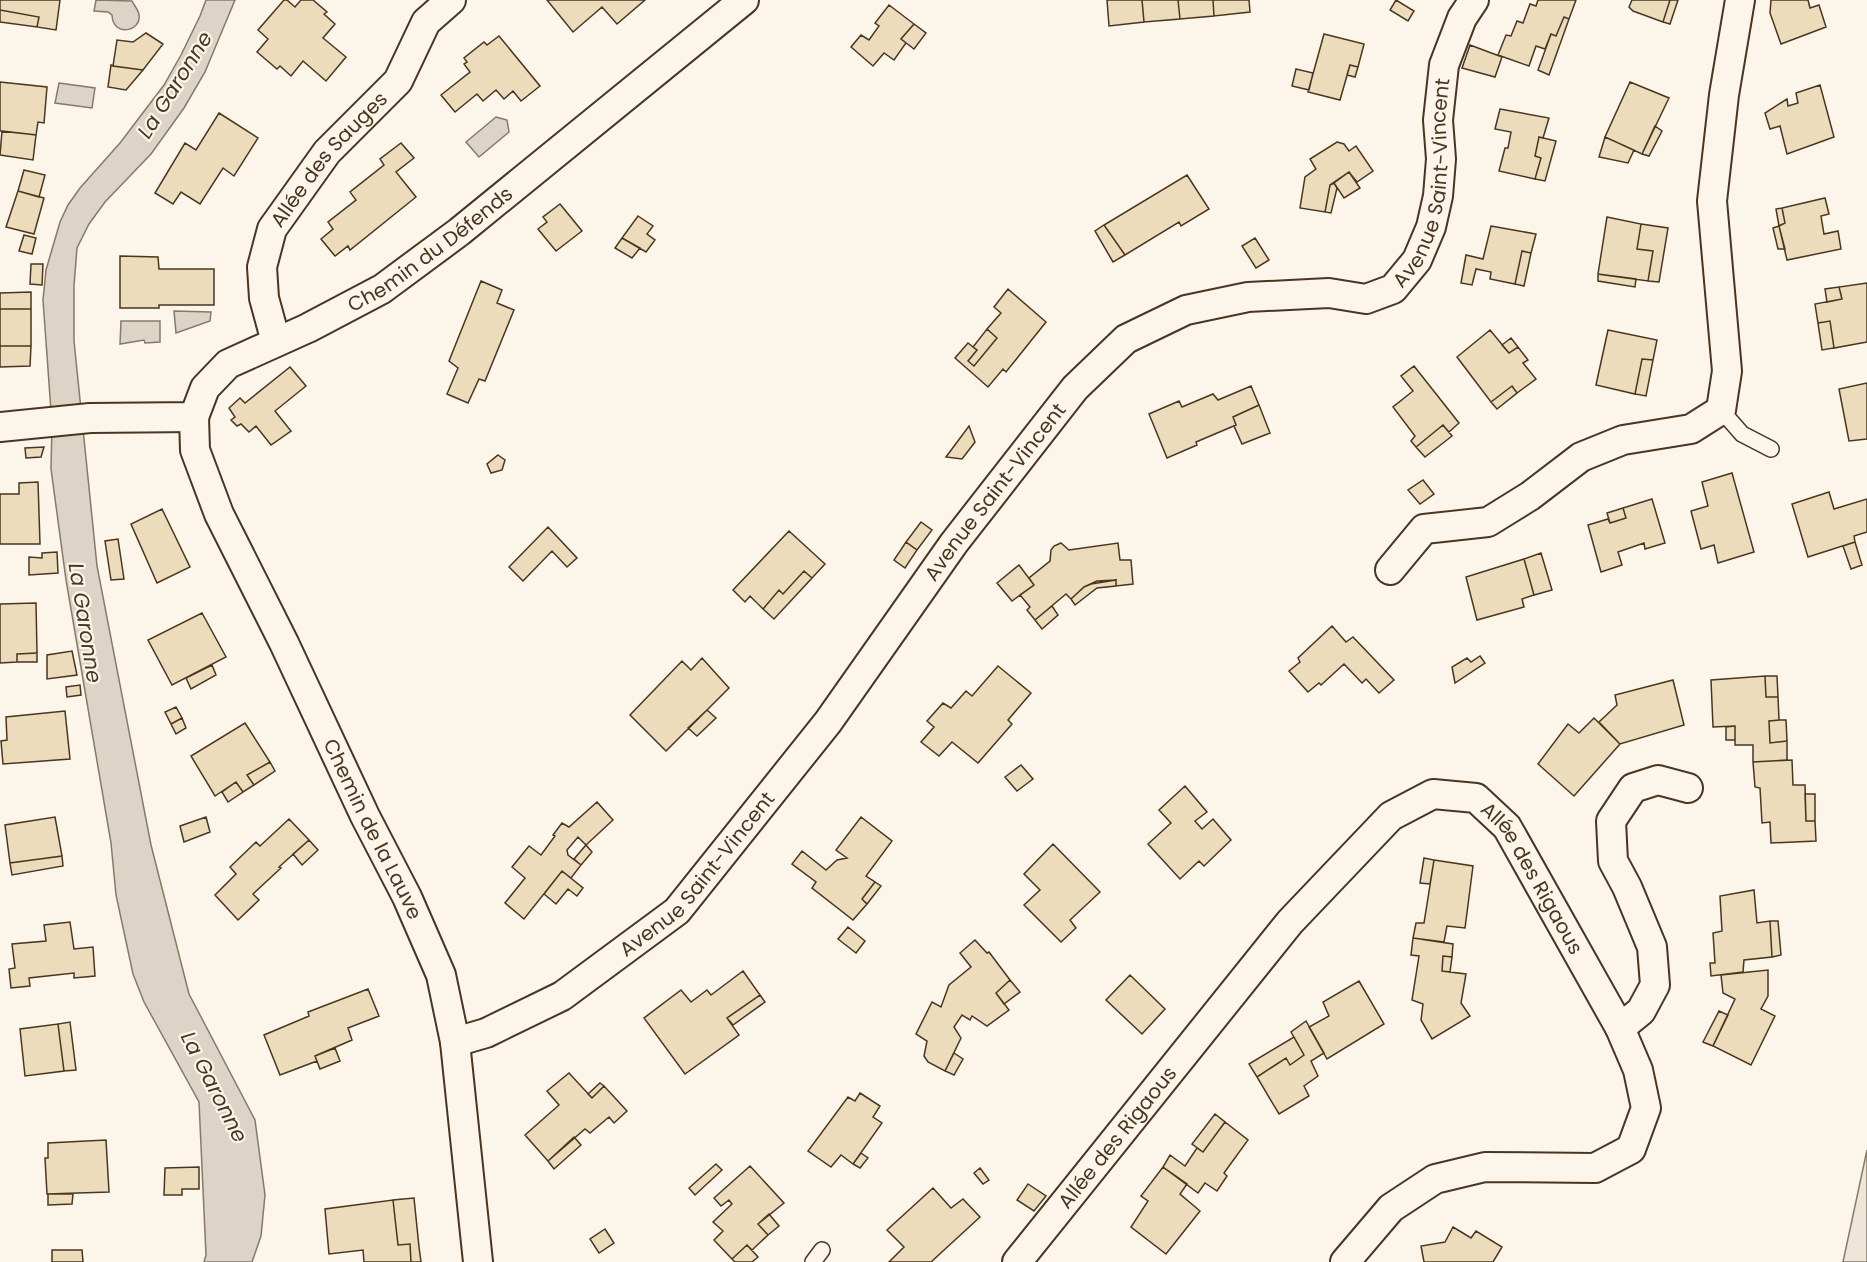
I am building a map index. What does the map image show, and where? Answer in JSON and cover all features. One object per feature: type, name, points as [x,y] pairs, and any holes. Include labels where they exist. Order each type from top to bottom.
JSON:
[{"type":"street","name":"Allée des Sauges","points":[[276,342],[264,298],[262,267],[272,229],[327,152],[398,81],[426,22],[451,0]]},
{"type":"street","name":"Chemin du Défends","points":[[194,417],[205,388],[228,364],[382,289],[459,231],[744,0]]},
{"type":"street","name":"Avenue Saint-Vincent","points":[[454,1042],[486,1033],[562,996],[677,911],[828,722],[954,543],[1075,388],[1126,339],[1186,310],[1248,297],[1329,294],[1366,299],[1393,289],[1417,260],[1431,227],[1438,196],[1441,159],[1438,120],[1444,65],[1462,18],[1474,0]]},
{"type":"street","points":[[1390,570],[1424,529],[1488,522],[1530,496],[1581,457],[1623,440],[1691,429],[1721,410],[1727,371],[1712,201],[1724,95],[1740,0]]},
{"type":"street","name":"Chemin de la Lauve","points":[[194,417],[195,450],[219,514],[411,906],[441,975],[454,1042],[478,1262]]},
{"type":"street","points":[[0,427],[90,418],[194,417]]},
{"type":"street","points":[[1620,1028],[1641,1011],[1655,985],[1652,947],[1627,886],[1613,861],[1611,821],[1633,789],[1658,780],[1688,788]]},
{"type":"street","name":"Allée des Rigaous","points":[[1017,1262],[1290,922],[1391,816],[1433,794],[1476,798],[1507,827],[1620,1028],[1638,1070],[1646,1108],[1631,1149],[1595,1168],[1485,1167],[1435,1179],[1391,1208],[1345,1262]]},
{"type":"lane","points":[[1721,410],[1742,434],[1771,449]]},
{"type":"shaded area","points":[[1867,1150],[1867,1262],[1843,1262]]},
{"type":"water","points":[[96,0],[132,1],[138,12],[139,21],[127,30],[117,27],[112,15],[108,12],[94,11]]},
{"type":"water","name":"La Garonne","points":[[206,0],[235,0],[205,72],[184,108],[151,154],[105,202],[89,224],[77,248],[74,341],[97,566],[151,845],[189,994],[255,1120],[265,1195],[261,1236],[252,1262],[204,1262],[206,1255],[199,1102],[144,1002],[133,974],[116,895],[111,843],[66,580],[51,469],[52,425],[43,300],[46,270],[60,222],[68,205],[120,143],[164,85],[181,55]]},
{"type":"water","points":[[59,83],[95,88],[92,108],[55,103]]},
{"type":"water","points":[[496,117],[507,120],[509,132],[479,157],[466,142]]},
{"type":"water","points":[[174,311],[211,312],[210,321],[176,333]]},
{"type":"water","points":[[121,321],[160,321],[160,342],[145,343],[144,340],[120,344]]},
{"type":"building","points":[[0,0],[60,0],[56,30],[37,27],[39,17],[0,10]]},
{"type":"building","points":[[284,0],[295,7],[301,0],[313,0],[327,12],[324,14],[335,24],[323,38],[346,57],[326,81],[303,61],[291,76],[280,66],[277,69],[257,52],[268,39],[258,30]]},
{"type":"building","points":[[547,0],[645,0],[617,24],[602,7],[573,32]]},
{"type":"building","points":[[1107,0],[1142,0],[1144,22],[1109,26]]},
{"type":"building","points":[[1142,0],[1178,0],[1180,19],[1144,22]]},
{"type":"building","points":[[1178,0],[1213,0],[1214,16],[1180,19]]},
{"type":"building","points":[[1213,0],[1249,0],[1250,12],[1214,16]]},
{"type":"building","points":[[1396,0],[1414,11],[1408,21],[1390,10]]},
{"type":"building","points":[[1538,0],[1576,0],[1569,19],[1564,17],[1556,36],[1551,34],[1545,49],[1536,46],[1529,66],[1498,55],[1506,35],[1511,36],[1517,21],[1523,23],[1530,4],[1536,6]]},
{"type":"building","points":[[1632,0],[1670,0],[1663,22],[1633,11],[1629,7]]},
{"type":"building","points":[[1670,0],[1678,0],[1670,24],[1663,22]]},
{"type":"building","points":[[1771,0],[1808,0],[1810,8],[1819,5],[1826,27],[1781,44],[1770,13]]},
{"type":"building","points":[[889,5],[914,24],[901,39],[906,43],[894,60],[884,53],[873,66],[851,47],[861,35],[869,40],[879,26],[875,23]]},
{"type":"building","points":[[0,10],[39,17],[37,27],[0,22]]},
{"type":"building","points":[[1564,17],[1569,19],[1549,75],[1538,70],[1551,34],[1556,36]]},
{"type":"building","points":[[914,24],[926,33],[914,49],[901,39]]},
{"type":"building","points":[[146,33],[163,44],[143,70],[113,66],[117,40],[133,42]]},
{"type":"building","points":[[1324,34],[1364,44],[1358,67],[1350,65],[1340,100],[1308,92]]},
{"type":"building","points":[[499,36],[540,86],[521,101],[513,91],[504,99],[496,90],[483,101],[477,94],[455,112],[441,95],[470,72],[464,64],[467,62],[464,58],[484,42],[487,45]]},
{"type":"building","points":[[1470,45],[1502,57],[1495,77],[1462,68]]},
{"type":"building","points":[[111,65],[143,70],[126,90],[108,87]]},
{"type":"building","points":[[1350,65],[1358,67],[1355,77],[1347,75]]},
{"type":"building","points":[[1296,69],[1313,73],[1309,90],[1292,86]]},
{"type":"building","points":[[0,82],[47,87],[44,123],[38,122],[36,135],[0,131]]},
{"type":"building","points":[[1630,82],[1669,98],[1642,154],[1605,137]]},
{"type":"building","points":[[1820,85],[1834,137],[1787,154],[1780,126],[1770,129],[1765,113],[1787,99],[1788,106],[1798,103],[1796,93]]},
{"type":"building","points":[[1500,109],[1549,118],[1543,138],[1539,137],[1535,156],[1541,158],[1535,179],[1499,171],[1505,148],[1508,148],[1511,132],[1495,129]]},
{"type":"building","points":[[219,113],[258,138],[234,176],[223,168],[200,204],[181,192],[173,204],[155,193],[185,143],[196,150]]},
{"type":"building","points":[[1655,126],[1662,131],[1649,156],[1642,154]]},
{"type":"building","points":[[2,131],[36,135],[33,160],[0,155]]},
{"type":"building","points":[[1539,137],[1556,141],[1545,181],[1535,179],[1541,158],[1535,156]]},
{"type":"building","points":[[1605,137],[1634,150],[1628,163],[1599,157]]},
{"type":"building","points":[[1337,142],[1344,144],[1349,151],[1356,146],[1373,171],[1357,182],[1349,172],[1330,185],[1325,212],[1300,208],[1305,177],[1316,169],[1310,159]]},
{"type":"building","points":[[401,143],[414,158],[396,172],[416,197],[350,250],[348,246],[335,256],[321,239],[333,229],[328,222],[356,200],[350,192],[384,165],[380,159]]},
{"type":"building","points":[[24,170],[45,175],[39,197],[18,191]]},
{"type":"building","points":[[1349,172],[1360,188],[1344,198],[1334,183]]},
{"type":"building","points":[[1187,175],[1209,209],[1181,226],[1179,222],[1125,255],[1104,225]]},
{"type":"building","points":[[1334,183],[1337,188],[1331,213],[1325,212],[1330,185]]},
{"type":"building","points":[[18,191],[44,198],[34,234],[6,227]]},
{"type":"building","points":[[1825,198],[1829,214],[1821,216],[1824,234],[1838,231],[1841,249],[1787,260],[1779,226],[1785,223],[1782,208]]},
{"type":"building","points":[[560,204],[582,231],[556,251],[538,229],[547,222],[543,217]]},
{"type":"building","points":[[1782,208],[1785,223],[1779,226],[1776,209]]},
{"type":"building","points":[[638,216],[653,226],[647,234],[655,240],[646,252],[622,238]]},
{"type":"building","points":[[1607,217],[1641,224],[1637,249],[1653,251],[1648,281],[1598,274]]},
{"type":"building","points":[[1641,224],[1668,228],[1659,282],[1648,281],[1653,251],[1637,249]]},
{"type":"building","points":[[1104,225],[1125,255],[1113,262],[1095,231]]},
{"type":"building","points":[[1491,226],[1536,234],[1531,253],[1522,251],[1515,284],[1490,279],[1491,272],[1476,269],[1472,285],[1461,283],[1466,255],[1483,259]]},
{"type":"building","points":[[1779,226],[1785,249],[1778,249],[1773,228]]},
{"type":"building","points":[[24,235],[36,238],[32,254],[19,251]]},
{"type":"building","points":[[622,238],[640,248],[632,258],[615,248]]},
{"type":"building","points":[[1255,238],[1269,260],[1256,268],[1242,246]]},
{"type":"building","points":[[1522,251],[1531,253],[1524,286],[1515,284]]},
{"type":"building","points":[[120,256],[158,257],[159,269],[214,269],[214,305],[120,308]]},
{"type":"building","points":[[31,264],[43,264],[42,285],[30,284]]},
{"type":"building","points":[[1598,274],[1636,279],[1635,287],[1598,281]]},
{"type":"building","points":[[481,281],[502,290],[497,303],[514,310],[485,381],[479,379],[468,403],[447,394],[458,368],[449,361]]},
{"type":"building","points":[[1867,283],[1867,342],[1834,348],[1830,321],[1818,323],[1815,304],[1842,299],[1839,287]]},
{"type":"building","points":[[1839,287],[1842,299],[1827,302],[1825,289]]},
{"type":"building","points":[[1008,289],[1046,322],[1006,372],[1003,369],[988,387],[955,358],[968,343],[977,350],[968,361],[974,366],[997,338],[987,329],[1001,313],[994,307]]},
{"type":"building","points":[[31,292],[31,309],[0,309],[0,293]]},
{"type":"building","points":[[0,309],[31,309],[31,346],[0,346]]},
{"type":"building","points":[[1830,321],[1834,348],[1822,350],[1818,323]]},
{"type":"building","points":[[987,329],[997,338],[974,366],[968,361],[977,350],[973,347]]},
{"type":"building","points":[[1490,330],[1509,353],[1518,347],[1528,360],[1523,363],[1536,379],[1517,393],[1512,386],[1491,402],[1457,357]]},
{"type":"building","points":[[1608,330],[1657,340],[1653,360],[1642,359],[1635,394],[1596,385]]},
{"type":"building","points":[[1511,338],[1518,347],[1509,353],[1502,345]]},
{"type":"building","points":[[0,346],[31,346],[30,366],[0,367]]},
{"type":"building","points":[[1642,359],[1653,360],[1646,396],[1635,394]]},
{"type":"building","points":[[1414,366],[1459,423],[1449,432],[1443,425],[1416,447],[1411,441],[1415,436],[1393,407],[1413,391],[1401,376]]},
{"type":"building","points":[[290,367],[306,386],[275,411],[291,431],[271,445],[256,426],[249,432],[241,424],[237,426],[231,420],[235,417],[229,408],[240,398],[245,403]]},
{"type":"building","points":[[1867,383],[1867,439],[1849,441],[1839,389]]},
{"type":"building","points":[[1251,386],[1259,405],[1233,417],[1236,425],[1196,442],[1197,445],[1167,458],[1149,414],[1179,401],[1182,407],[1213,394],[1218,400]]},
{"type":"building","points":[[1512,386],[1517,393],[1497,409],[1491,402]]},
{"type":"building","points":[[1259,405],[1270,433],[1242,444],[1234,426],[1236,425],[1233,417]]},
{"type":"building","points":[[1443,425],[1452,436],[1425,457],[1416,447]]},
{"type":"building","points":[[969,426],[975,442],[962,459],[946,457]]},
{"type":"building","points":[[44,447],[41,457],[26,458],[25,448]]},
{"type":"building","points":[[498,455],[505,460],[502,470],[491,473],[487,464]]},
{"type":"building","points":[[1732,473],[1754,552],[1718,563],[1714,545],[1701,549],[1691,511],[1708,506],[1702,482]]},
{"type":"building","points":[[1423,480],[1434,494],[1420,504],[1408,490]]},
{"type":"building","points":[[38,482],[40,544],[0,544],[0,494],[19,494],[19,483]]},
{"type":"building","points":[[1829,492],[1834,509],[1867,499],[1867,532],[1854,536],[1855,542],[1808,557],[1792,504]]},
{"type":"building","points":[[1652,499],[1665,543],[1645,549],[1644,543],[1618,552],[1622,565],[1601,572],[1588,525],[1608,519],[1610,523],[1626,518],[1623,508]]},
{"type":"building","points":[[1623,508],[1626,518],[1610,523],[1607,513]]},
{"type":"building","points":[[162,509],[190,567],[157,583],[131,524]]},
{"type":"building","points":[[921,522],[932,530],[917,550],[906,542]]},
{"type":"building","points":[[548,527],[577,558],[567,567],[552,551],[523,581],[509,567]]},
{"type":"building","points":[[789,531],[825,564],[812,578],[804,571],[783,594],[779,590],[763,609],[750,596],[745,602],[733,590]]},
{"type":"building","points":[[118,539],[124,579],[111,580],[105,541]]},
{"type":"building","points":[[906,542],[917,550],[905,568],[894,560]]},
{"type":"building","points":[[1855,542],[1862,565],[1851,569],[1843,546]]},
{"type":"building","points":[[1061,543],[1069,550],[1118,543],[1120,560],[1131,560],[1133,584],[1116,586],[1116,580],[1097,581],[1084,587],[1071,599],[1066,594],[1035,620],[1027,610],[1030,607],[1020,595],[1034,585],[1029,578],[1050,561],[1051,550]]},
{"type":"building","points":[[57,552],[58,573],[29,575],[29,557],[42,558],[42,553]]},
{"type":"building","points":[[1541,553],[1552,590],[1534,595],[1524,559]]},
{"type":"building","points":[[1524,559],[1534,595],[1522,599],[1524,607],[1477,620],[1466,577]]},
{"type":"building","points":[[1019,565],[1034,585],[1012,601],[997,583]]},
{"type":"building","points":[[804,571],[812,578],[774,619],[763,609],[779,590],[783,594]]},
{"type":"building","points":[[1116,580],[1116,586],[1097,588],[1075,605],[1071,599],[1091,584]]},
{"type":"building","points":[[36,603],[37,653],[17,654],[17,662],[0,663],[0,604]]},
{"type":"building","points":[[1052,606],[1058,615],[1042,629],[1035,620]]},
{"type":"building","points":[[202,613],[226,657],[172,685],[148,640]]},
{"type":"building","points":[[1332,626],[1346,642],[1353,637],[1394,680],[1379,693],[1366,679],[1362,683],[1344,664],[1321,685],[1319,683],[1308,692],[1289,671],[1300,662],[1298,658]]},
{"type":"building","points":[[72,651],[77,675],[47,679],[47,655]]},
{"type":"building","points":[[37,653],[37,662],[17,662],[17,654]]},
{"type":"building","points":[[1480,656],[1485,663],[1455,683],[1452,667],[1467,658],[1471,662]]},
{"type":"building","points":[[702,658],[729,688],[666,751],[630,715],[682,661],[691,670]]},
{"type":"building","points":[[212,665],[216,675],[191,689],[186,678]]},
{"type":"building","points":[[998,666],[1031,693],[1008,720],[1012,724],[978,763],[952,742],[939,756],[921,742],[934,727],[927,721],[943,703],[951,708],[966,691],[972,696]]},
{"type":"building","points":[[1765,676],[1766,697],[1778,697],[1779,720],[1769,721],[1770,743],[1787,741],[1787,760],[1753,762],[1753,745],[1735,745],[1735,726],[1713,727],[1711,680]]},
{"type":"building","points":[[1765,676],[1777,676],[1778,697],[1766,697]]},
{"type":"building","points":[[1673,680],[1684,725],[1620,744],[1599,722],[1617,705],[1615,695]]},
{"type":"building","points":[[80,685],[81,695],[67,697],[66,687]]},
{"type":"building","points":[[176,707],[182,718],[171,724],[165,712]]},
{"type":"building","points":[[707,710],[716,718],[697,736],[688,728]]},
{"type":"building","points":[[65,711],[70,759],[3,764],[1,741],[7,740],[6,717]]},
{"type":"building","points":[[182,718],[186,728],[176,734],[171,724]]},
{"type":"building","points":[[1594,718],[1620,744],[1574,796],[1538,764],[1568,724],[1579,733]]},
{"type":"building","points":[[1786,720],[1787,741],[1770,743],[1769,721]]},
{"type":"building","points":[[245,723],[270,762],[247,775],[254,785],[243,792],[236,782],[215,796],[191,756]]},
{"type":"building","points":[[1735,726],[1735,740],[1726,740],[1726,727]]},
{"type":"building","points":[[1792,760],[1793,785],[1805,785],[1806,821],[1815,821],[1816,841],[1771,843],[1770,822],[1762,823],[1760,788],[1755,787],[1753,762]]},
{"type":"building","points":[[270,762],[275,771],[254,785],[247,775]]},
{"type":"building","points":[[1021,765],[1033,779],[1017,791],[1005,777]]},
{"type":"building","points":[[236,782],[243,792],[228,802],[222,792]]},
{"type":"building","points":[[1185,786],[1207,812],[1195,821],[1202,829],[1213,819],[1231,840],[1204,866],[1199,861],[1180,879],[1148,844],[1171,823],[1159,810]]},
{"type":"building","points":[[1805,794],[1815,794],[1815,821],[1806,821]]},
{"type":"building","points":[[597,802],[613,820],[586,845],[578,837],[567,850],[568,855],[581,865],[571,878],[562,871],[524,919],[505,903],[525,878],[512,867],[529,846],[541,855],[562,823],[569,827]]},
{"type":"building","points":[[55,817],[62,856],[10,863],[5,825]]},
{"type":"building","points":[[206,817],[210,832],[184,842],[180,826]]},
{"type":"building","points":[[861,817],[892,841],[866,876],[875,882],[862,899],[867,904],[853,920],[812,888],[816,882],[792,864],[802,851],[826,870],[837,860],[847,858],[836,850]]},
{"type":"building","points":[[289,819],[309,840],[253,894],[259,900],[238,920],[215,895],[236,874],[230,867],[256,842],[260,846]]},
{"type":"building","points":[[309,840],[318,850],[302,865],[293,854]]},
{"type":"building","points":[[1053,844],[1100,892],[1070,920],[1076,928],[1061,942],[1024,905],[1040,890],[1024,874]]},
{"type":"building","points":[[586,845],[592,852],[581,865],[574,859]]},
{"type":"building","points":[[62,856],[63,866],[12,875],[10,863]]},
{"type":"building","points":[[1424,858],[1434,860],[1430,884],[1420,883]]},
{"type":"building","points":[[1434,860],[1473,866],[1465,928],[1447,926],[1444,942],[1413,938],[1416,923],[1424,923]]},
{"type":"building","points":[[562,871],[583,888],[577,896],[568,889],[556,904],[544,894]]},
{"type":"building","points":[[875,882],[881,886],[867,904],[862,899]]},
{"type":"building","points":[[1754,890],[1757,923],[1770,921],[1772,957],[1744,960],[1743,972],[1711,976],[1710,963],[1715,963],[1713,933],[1722,931],[1720,896]]},
{"type":"building","points":[[1770,921],[1778,921],[1781,955],[1772,957]]},
{"type":"building","points":[[70,922],[74,949],[93,947],[95,976],[74,978],[74,973],[29,978],[30,986],[11,988],[9,969],[15,968],[12,944],[46,941],[44,925]]},
{"type":"building","points":[[848,927],[865,941],[856,953],[838,939]]},
{"type":"building","points":[[1413,938],[1453,944],[1452,957],[1443,956],[1442,971],[1466,974],[1461,1003],[1470,1016],[1432,1039],[1421,1020],[1423,1004],[1412,1000],[1419,956],[1411,955]]},
{"type":"building","points":[[975,940],[987,953],[989,952],[1010,980],[996,993],[1009,1010],[987,1026],[972,1016],[970,1020],[962,1015],[954,1027],[961,1038],[945,1071],[928,1062],[924,1056],[927,1041],[916,1034],[932,1002],[941,1007],[949,985],[971,967],[960,953]]},
{"type":"building","points":[[1443,956],[1452,957],[1450,972],[1442,971]]},
{"type":"building","points":[[1768,970],[1768,996],[1761,1009],[1775,1016],[1751,1065],[1713,1046],[1735,999],[1723,993],[1721,975]]},
{"type":"building","points":[[743,971],[760,995],[727,1018],[739,1035],[685,1074],[644,1018],[681,990],[691,1002],[707,990],[711,995]]},
{"type":"building","points":[[1130,975],[1165,1009],[1142,1034],[1106,1000]]},
{"type":"building","points":[[1010,980],[1020,992],[1004,1004],[996,993]]},
{"type":"building","points":[[1359,981],[1384,1024],[1327,1059],[1309,1027],[1329,1016],[1323,1002]]},
{"type":"building","points":[[368,989],[379,1016],[348,1028],[352,1040],[315,1056],[317,1061],[280,1075],[264,1035],[309,1016],[308,1012]]},
{"type":"building","points":[[760,995],[765,1002],[733,1025],[727,1018]]},
{"type":"building","points":[[1719,1011],[1728,1015],[1713,1046],[1703,1042]]},
{"type":"building","points":[[1306,1021],[1324,1053],[1311,1061],[1318,1076],[1304,1086],[1309,1096],[1279,1114],[1257,1077],[1286,1058],[1290,1065],[1304,1055],[1291,1032]]},
{"type":"building","points":[[70,1022],[76,1070],[64,1071],[58,1024]]},
{"type":"building","points":[[58,1024],[64,1071],[25,1076],[20,1029]]},
{"type":"building","points":[[1294,1037],[1304,1055],[1290,1065],[1286,1058],[1257,1077],[1249,1064]]},
{"type":"building","points":[[335,1048],[340,1061],[320,1069],[315,1056]]},
{"type":"building","points":[[954,1053],[963,1059],[954,1075],[945,1071]]},
{"type":"building","points":[[569,1073],[592,1098],[604,1086],[627,1111],[614,1123],[609,1117],[590,1133],[585,1129],[548,1161],[525,1135],[559,1105],[547,1091]]},
{"type":"building","points":[[600,1083],[604,1086],[592,1098],[588,1094]]},
{"type":"building","points":[[860,1093],[880,1106],[873,1117],[882,1123],[853,1164],[841,1155],[831,1167],[808,1151],[848,1097],[855,1101]]},
{"type":"building","points":[[1215,1114],[1225,1122],[1203,1152],[1192,1144]]},
{"type":"building","points":[[1225,1122],[1248,1140],[1224,1173],[1227,1176],[1217,1191],[1205,1183],[1198,1193],[1163,1167],[1170,1155],[1185,1166],[1197,1148],[1203,1152]]},
{"type":"building","points":[[574,1137],[581,1145],[554,1169],[548,1161]]},
{"type":"building","points":[[106,1140],[109,1192],[47,1194],[45,1158],[48,1158],[48,1143]]},
{"type":"building","points":[[861,1153],[868,1158],[860,1168],[853,1164]]},
{"type":"building","points":[[716,1164],[722,1170],[695,1195],[689,1188]]},
{"type":"building","points":[[750,1166],[784,1203],[758,1224],[768,1235],[752,1250],[747,1245],[732,1259],[714,1240],[723,1231],[713,1222],[732,1204],[729,1200],[721,1206],[714,1198]]},
{"type":"building","points":[[199,1167],[199,1189],[182,1189],[182,1195],[164,1195],[165,1168]]},
{"type":"building","points":[[1163,1167],[1187,1184],[1180,1194],[1200,1211],[1166,1254],[1131,1227],[1148,1201],[1141,1196]]},
{"type":"building","points":[[980,1168],[989,1180],[983,1184],[974,1173]]},
{"type":"building","points":[[1028,1184],[1046,1196],[1034,1211],[1017,1200]]},
{"type":"building","points":[[933,1188],[951,1208],[963,1199],[980,1217],[931,1262],[889,1262],[904,1247],[887,1230]]},
{"type":"building","points":[[48,1194],[73,1194],[72,1204],[48,1205]]},
{"type":"building","points":[[414,1198],[421,1262],[411,1262],[410,1244],[398,1245],[393,1200]]},
{"type":"building","points":[[393,1200],[398,1245],[410,1244],[411,1262],[364,1262],[363,1250],[329,1254],[325,1209]]},
{"type":"building","points":[[769,1214],[779,1226],[768,1235],[758,1224]]},
{"type":"building","points":[[1453,1227],[1471,1238],[1476,1231],[1502,1247],[1493,1262],[1424,1262],[1421,1246],[1445,1242]]},
{"type":"building","points":[[605,1229],[614,1243],[599,1253],[590,1239]]},
{"type":"building","points":[[747,1245],[758,1257],[752,1262],[735,1262],[732,1259]]},
{"type":"building","points":[[52,1250],[82,1250],[83,1262],[52,1262]]}]
